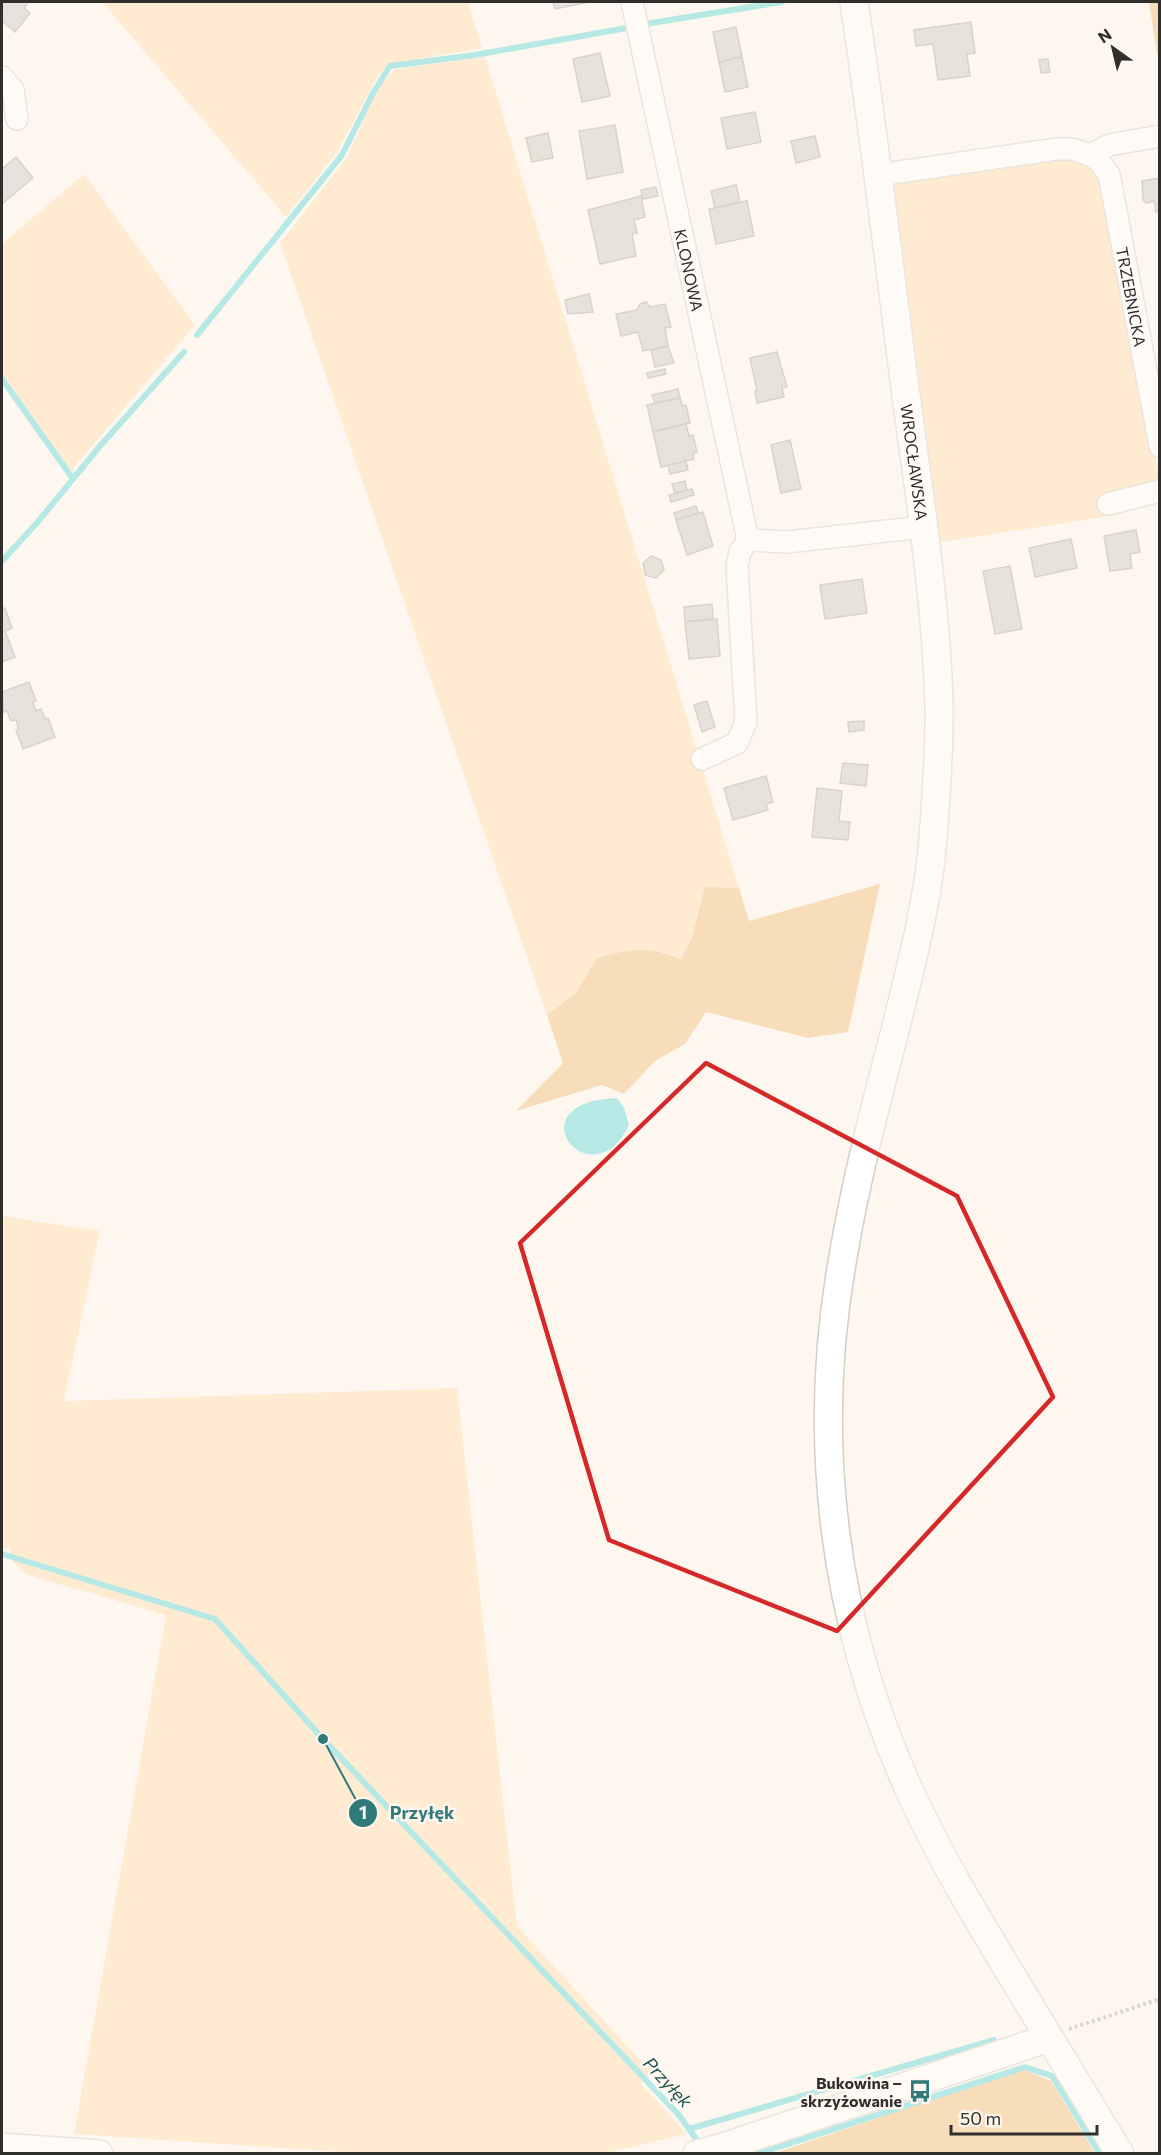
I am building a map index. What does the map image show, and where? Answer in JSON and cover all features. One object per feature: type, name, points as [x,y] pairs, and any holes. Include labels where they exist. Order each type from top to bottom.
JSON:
[{"type":"street","name":"KLONOWA","points":[[632,2],[748,540]]},
{"type":"street","name":"WROCŁAWSKA","points":[[854,2],[923,526],[937,655],[939,712],[933,842],[921,922],[856,1190],[834,1309],[826,1411],[830,1486],[838,1550],[858,1643],[875,1703],[896,1760],[951,1874],[1120,2154]]},
{"type":"street","points":[[2,77],[13,90],[17,119]]},
{"type":"street","points":[[878,175],[1057,148],[1090,154],[1110,144],[1160,136]]},
{"type":"street","name":"TRZEBNICKA","points":[[1090,154],[1109,174],[1160,446]]},
{"type":"street","points":[[1108,504],[1160,491]]},
{"type":"street","points":[[702,759],[737,743],[746,722],[737,565],[740,552],[748,540],[787,542],[923,526]]},
{"type":"street","points":[[709,2151],[1049,2038]]},
{"type":"street","points":[[2,2147],[99,2154]]},
{"type":"path","points":[[1049,2038],[1077,2025],[1160,1999]]},
{"type":"highlighted area","points":[[706,1063],[957,1196],[1053,1397],[837,1631],[609,1540],[520,1243]]},
{"type":"shaded area","points":[[102,2],[468,2],[482,48],[390,64],[378,75],[337,153],[286,217]]},
{"type":"shaded area","points":[[1149,2],[1159,2],[1159,55],[1157,55]]},
{"type":"shaded area","points":[[485,57],[739,888],[705,887],[690,942],[681,959],[670,954],[649,950],[629,951],[597,958],[576,993],[547,1015],[280,243],[346,159],[372,101],[384,80],[396,69]]},
{"type":"shaded area","points":[[1079,155],[1104,182],[1159,476],[1153,485],[1104,500],[1105,517],[941,542],[888,190],[896,178]]},
{"type":"shaded area","points":[[84,174],[195,325],[74,467],[73,473],[2,374],[2,244]]},
{"type":"shaded area","points":[[880,884],[848,1032],[808,1038],[706,1012],[685,1044],[655,1061],[624,1094],[602,1085],[516,1111],[563,1063],[547,1015],[576,993],[597,958],[620,952],[649,950],[681,959],[691,940],[705,887],[739,888],[749,921]]},
{"type":"shaded area","points":[[2,1216],[100,1231],[64,1401],[457,1388],[517,1926],[651,2072],[640,2083],[687,2134],[602,2154],[355,2153],[74,2134],[166,1615],[24,1574],[14,1563],[9,1549],[2,1547]]},
{"type":"shaded area","points":[[1022,2069],[1051,2081],[1095,2153],[775,2153]]},
{"type":"water","points":[[617,1098],[624,1108],[629,1125],[613,1146],[596,1154],[581,1152],[569,1142],[564,1129],[569,1115],[585,1104]]},
{"type":"building","points":[[2,2],[29,2],[24,8],[30,13],[15,32],[2,21]]},
{"type":"building","points":[[553,2],[590,2],[555,9]]},
{"type":"building","points":[[971,22],[975,53],[967,54],[970,76],[938,80],[933,44],[916,46],[914,30]]},
{"type":"building","points":[[736,27],[742,57],[719,62],[713,32]]},
{"type":"building","points":[[600,53],[610,96],[582,102],[573,59]]},
{"type":"building","points":[[742,57],[748,87],[725,92],[719,62]]},
{"type":"building","points":[[1048,59],[1050,72],[1041,73],[1039,60]]},
{"type":"building","points":[[755,112],[761,142],[727,149],[721,118]]},
{"type":"building","points":[[615,125],[623,172],[587,179],[579,131]]},
{"type":"building","points":[[548,133],[553,158],[532,162],[526,138]]},
{"type":"building","points":[[815,136],[820,157],[796,163],[791,141]]},
{"type":"building","points":[[16,157],[33,178],[2,204],[2,169]]},
{"type":"building","points":[[1160,178],[1160,211],[1156,212],[1154,201],[1146,203],[1143,200],[1142,181]]},
{"type":"building","points":[[736,185],[740,202],[715,208],[711,191]]},
{"type":"building","points":[[656,187],[658,196],[643,199],[641,190]]},
{"type":"building","points":[[641,196],[645,217],[634,220],[637,233],[632,234],[636,256],[600,264],[588,210]]},
{"type":"building","points":[[747,201],[754,236],[716,244],[709,209]]},
{"type":"building","points":[[589,294],[593,312],[568,314],[565,300]]},
{"type":"building","points":[[646,302],[650,307],[665,304],[671,327],[665,328],[668,346],[643,351],[638,332],[621,336],[616,314],[637,310],[640,304]]},
{"type":"building","points":[[668,346],[674,363],[655,367],[651,350]]},
{"type":"building","points":[[777,352],[787,387],[782,388],[784,397],[757,403],[755,391],[757,391],[750,358]]},
{"type":"building","points":[[665,369],[666,374],[648,378],[647,373]]},
{"type":"building","points":[[678,389],[680,398],[655,404],[652,395]]},
{"type":"building","points":[[680,398],[682,406],[686,405],[690,423],[653,432],[647,405]]},
{"type":"building","points":[[686,424],[689,436],[693,435],[697,452],[693,453],[694,459],[661,467],[653,432]]},
{"type":"building","points":[[790,440],[801,489],[781,493],[771,445]]},
{"type":"building","points":[[686,461],[688,470],[670,474],[668,465]]},
{"type":"building","points":[[685,481],[687,490],[675,493],[672,484]]},
{"type":"building","points":[[692,489],[694,495],[671,502],[669,495]]},
{"type":"building","points":[[696,506],[699,514],[676,520],[674,513]]},
{"type":"building","points":[[703,512],[713,546],[687,555],[676,520]]},
{"type":"building","points":[[1136,530],[1140,552],[1130,554],[1132,568],[1110,571],[1104,536]]},
{"type":"building","points":[[1071,539],[1077,568],[1035,577],[1029,548]]},
{"type":"building","points":[[651,556],[661,560],[664,570],[656,578],[645,575],[643,563]]},
{"type":"building","points":[[1010,566],[1022,629],[995,634],[983,571]]},
{"type":"building","points":[[862,579],[867,613],[825,619],[820,585]]},
{"type":"building","points":[[712,604],[713,619],[685,622],[684,607]]},
{"type":"building","points":[[5,608],[12,628],[5,631],[15,657],[2,662],[2,609]]},
{"type":"building","points":[[717,619],[720,656],[689,659],[685,622]]},
{"type":"building","points":[[29,682],[36,701],[33,702],[36,711],[41,709],[45,719],[48,718],[55,737],[23,749],[16,730],[19,729],[16,720],[11,721],[7,711],[4,712],[2,692]]},
{"type":"building","points":[[707,701],[715,727],[702,732],[694,705]]},
{"type":"building","points":[[864,721],[864,730],[849,732],[848,722]]},
{"type":"building","points":[[843,763],[868,765],[866,786],[840,783]]},
{"type":"building","points":[[766,776],[773,802],[766,804],[768,810],[733,820],[724,788]]},
{"type":"building","points":[[817,788],[842,791],[839,821],[850,822],[848,840],[812,837]]},
{"type":"waterway","points":[[645,24],[782,2]]},
{"type":"waterway","points":[[197,335],[342,155],[373,93],[390,66],[475,55],[632,27]]},
{"type":"waterway","points":[[2,561],[184,352]]},
{"type":"waterway","points":[[2,379],[73,479]]},
{"type":"waterway","name":"Przyłęk","points":[[2,1554],[215,1619],[323,1739],[679,2115],[702,2147]]},
{"type":"waterway","points":[[689,2129],[994,2040]]},
{"type":"waterway","points":[[757,2154],[1025,2067],[1052,2076],[1100,2154]]},
{"type":"place","name":"Przyłęk","points":[[323,1739]]},
{"type":"place","name":"Bukowina – skrzyżowanie","points":[[920,2091]]}]
